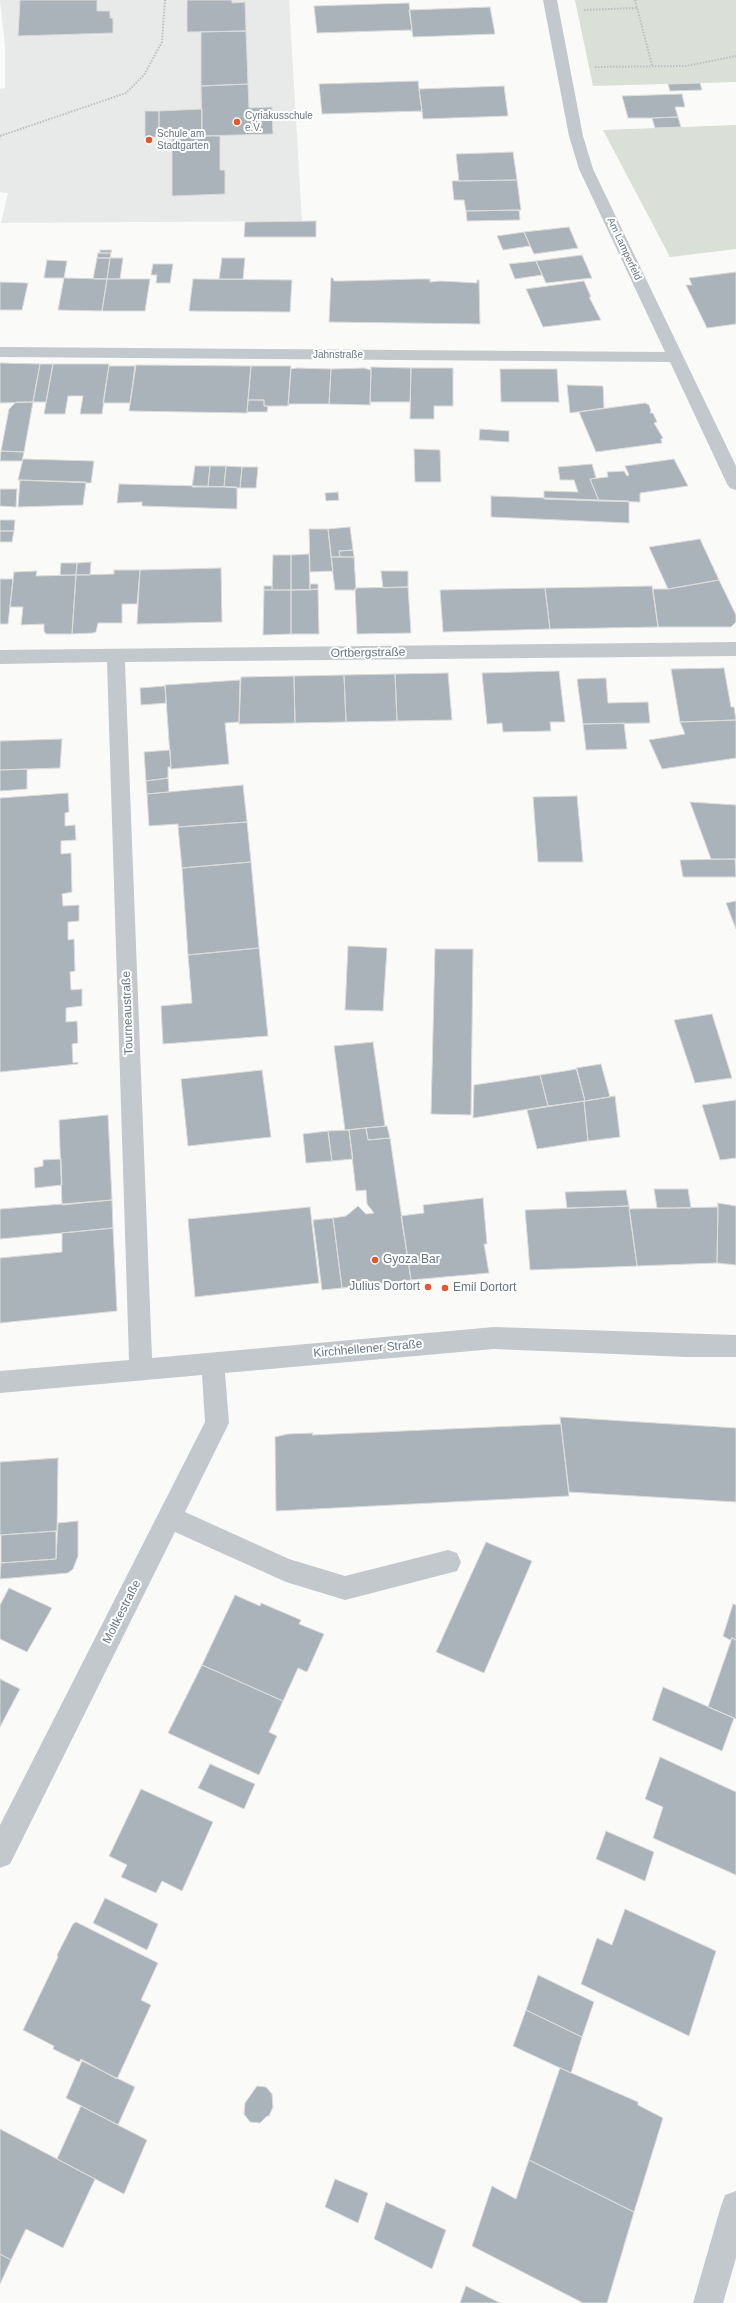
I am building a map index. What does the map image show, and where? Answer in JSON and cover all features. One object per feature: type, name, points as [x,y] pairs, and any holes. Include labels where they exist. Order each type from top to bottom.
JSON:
[{"type":"street","name":"Am Lamperfeld","points":[[551,5],[576,136],[586,169],[736,484]]},
{"type":"street","name":"Jahnstraße","points":[[0,352],[676,357]]},
{"type":"street","name":"Ortbergstraße","points":[[0,658],[116,655],[736,649]]},
{"type":"street","name":"Tourneaustraße","points":[[116,655],[141,1370]]},
{"type":"street","name":"Kirchhellener Straße","points":[[0,1382],[494,1338],[687,1346],[736,1346]]},
{"type":"street","name":"Moltkestraße","points":[[0,1854],[217,1423],[213,1363]]},
{"type":"street","points":[[170,1517],[286,1570],[345,1588],[448,1562]]},
{"type":"street","points":[[708,2303],[736,2206]]},
{"type":"path","points":[[0,136],[126,93],[144,75],[162,42],[165,0]]},
{"type":"path","points":[[635,0],[652,65]]},
{"type":"path","points":[[551,5],[638,8]]},
{"type":"path","points":[[563,68],[652,65],[686,66],[736,56]]},
{"type":"shaded area","name":"Schule am Stadtgarten","points":[[0,0],[289,0],[302,221],[1,223],[8,193],[0,192],[0,89],[5,88],[5,46]]},
{"type":"shaded area","points":[[575,0],[736,0],[736,82],[593,86]]},
{"type":"shaded area","points":[[736,125],[736,249],[670,257],[603,130]]},
{"type":"building","points":[[20,0],[97,0],[97,11],[110,11],[110,18],[113,18],[113,33],[18,36]]},
{"type":"building","points":[[187,0],[232,0],[232,3],[245,2],[246,31],[187,32]]},
{"type":"building","points":[[409,3],[412,30],[317,33],[314,6]]},
{"type":"building","points":[[490,7],[495,34],[413,37],[409,10]]},
{"type":"building","points":[[246,31],[248,84],[201,86],[201,32]]},
{"type":"building","points":[[418,81],[422,111],[322,114],[319,84]]},
{"type":"building","points":[[700,83],[702,90],[670,91],[668,84]]},
{"type":"building","name":"Cyriakusschule e.V.","points":[[248,84],[249,108],[272,107],[273,134],[202,136],[201,86]]},
{"type":"building","points":[[504,86],[508,116],[423,119],[419,89]]},
{"type":"building","points":[[682,94],[685,107],[675,107],[678,117],[652,118],[628,118],[622,96]]},
{"type":"building","points":[[202,109],[202,136],[159,137],[159,111]]},
{"type":"building","points":[[145,111],[159,111],[159,137],[145,137]]},
{"type":"building","points":[[678,117],[681,127],[655,128],[652,118]]},
{"type":"building","points":[[172,136],[220,136],[220,170],[225,170],[225,194],[172,196]]},
{"type":"building","points":[[513,152],[517,180],[459,181],[456,154]]},
{"type":"building","points":[[517,180],[521,210],[466,211],[464,200],[454,200],[452,181]]},
{"type":"building","points":[[519,210],[520,220],[467,221],[466,211]]},
{"type":"building","points":[[316,221],[316,237],[244,237],[245,222]]},
{"type":"building","points":[[569,227],[578,248],[534,254],[524,232]]},
{"type":"building","points":[[524,232],[530,246],[503,250],[497,236]]},
{"type":"building","points":[[100,250],[112,250],[111,253],[100,253]]},
{"type":"building","points":[[98,253],[111,253],[110,258],[97,258]]},
{"type":"building","points":[[582,255],[592,278],[546,283],[536,261]]},
{"type":"building","points":[[97,258],[110,258],[107,279],[93,279]]},
{"type":"building","points":[[110,258],[123,258],[120,279],[107,279]]},
{"type":"building","points":[[222,258],[245,258],[243,279],[219,279]]},
{"type":"building","points":[[47,260],[67,261],[64,278],[44,278]]},
{"type":"building","points":[[536,261],[542,275],[515,279],[509,264]]},
{"type":"building","points":[[153,264],[173,264],[170,283],[156,283],[157,275],[151,275]]},
{"type":"building","points":[[736,272],[736,324],[707,328],[686,285],[692,285],[689,278]]},
{"type":"building","points":[[64,278],[107,279],[102,311],[58,310]]},
{"type":"building","points":[[331,278],[333,278],[334,281],[430,279],[430,282],[441,281],[477,283],[477,280],[479,280],[480,324],[329,322]]},
{"type":"building","points":[[107,279],[150,279],[145,311],[102,311]]},
{"type":"building","points":[[193,279],[292,280],[290,312],[189,311]]},
{"type":"building","points":[[584,281],[591,297],[589,297],[601,320],[543,327],[526,289]]},
{"type":"building","points":[[0,282],[28,283],[22,310],[0,310]]},
{"type":"building","points":[[0,363],[40,364],[33,402],[0,403]]},
{"type":"building","points":[[40,364],[53,364],[46,402],[33,402]]},
{"type":"building","points":[[53,364],[109,364],[102,414],[80,414],[83,396],[68,396],[65,414],[44,414]]},
{"type":"building","points":[[136,365],[251,366],[247,413],[129,411]]},
{"type":"building","points":[[109,366],[135,366],[130,403],[103,403]]},
{"type":"building","points":[[251,366],[291,366],[288,406],[264,406],[264,400],[248,400]]},
{"type":"building","points":[[371,367],[411,368],[410,402],[370,402]]},
{"type":"building","points":[[364,368],[371,370],[370,405],[329,404],[331,369]]},
{"type":"building","points":[[411,368],[453,368],[453,406],[434,406],[434,419],[410,419]]},
{"type":"building","points":[[291,369],[331,369],[329,404],[289,404],[288,406]]},
{"type":"building","points":[[500,369],[557,369],[559,402],[501,402]]},
{"type":"building","points":[[567,385],[603,386],[604,408],[570,413]]},
{"type":"building","points":[[248,400],[264,400],[264,406],[268,406],[267,412],[247,412]]},
{"type":"building","points":[[16,402],[33,402],[24,452],[1,451],[9,409]]},
{"type":"building","points":[[645,403],[649,405],[651,411],[650,413],[653,413],[657,422],[654,423],[663,438],[661,439],[662,443],[596,452],[579,412]]},
{"type":"building","points":[[480,429],[509,431],[509,442],[479,440]]},
{"type":"building","points":[[414,449],[440,450],[441,482],[415,482]]},
{"type":"building","points":[[1,451],[24,452],[22,461],[0,461]]},
{"type":"building","points":[[23,459],[94,461],[91,483],[18,480]]},
{"type":"building","points":[[674,459],[688,486],[640,493],[640,502],[599,501],[590,479],[608,477],[607,472],[624,471],[627,476],[629,475],[625,466]]},
{"type":"building","points":[[592,464],[596,478],[590,479],[599,501],[544,499],[544,491],[578,492],[574,480],[560,480],[558,467]]},
{"type":"building","points":[[195,466],[210,466],[208,487],[192,487]]},
{"type":"building","points":[[210,466],[226,466],[224,487],[208,487]]},
{"type":"building","points":[[226,466],[242,467],[240,488],[224,487]]},
{"type":"building","points":[[242,467],[258,467],[256,488],[240,488]]},
{"type":"building","points":[[20,480],[86,482],[83,505],[18,507]]},
{"type":"building","points":[[119,484],[237,487],[237,509],[142,506],[142,502],[117,503]]},
{"type":"building","points":[[0,489],[17,489],[16,507],[0,506]]},
{"type":"building","points":[[338,492],[339,500],[326,501],[325,493]]},
{"type":"building","points":[[491,496],[629,501],[629,523],[491,517]]},
{"type":"building","points":[[0,520],[15,520],[14,531],[0,531]]},
{"type":"building","points":[[350,527],[353,550],[339,551],[340,557],[331,557],[328,529]]},
{"type":"building","points":[[309,529],[328,529],[333,571],[310,572]]},
{"type":"building","points":[[0,531],[14,531],[12,542],[0,542]]},
{"type":"building","points":[[700,539],[719,580],[668,589],[649,547]]},
{"type":"building","points":[[353,550],[354,557],[340,557],[339,551]]},
{"type":"building","points":[[309,554],[310,590],[291,590],[291,555]]},
{"type":"building","points":[[273,555],[291,555],[291,590],[272,590]]},
{"type":"building","points":[[331,557],[354,557],[356,590],[335,590]]},
{"type":"building","points":[[91,562],[90,575],[76,575],[77,563]]},
{"type":"building","points":[[61,563],[77,563],[76,575],[60,575]]},
{"type":"building","points":[[221,568],[222,622],[137,624],[140,570]]},
{"type":"building","points":[[114,570],[140,570],[137,604],[122,604],[122,623],[98,623],[96,632],[72,634],[76,575],[114,574]]},
{"type":"building","points":[[37,571],[36,576],[76,575],[72,634],[46,634],[44,631],[44,624],[21,625],[23,607],[10,607],[14,572]]},
{"type":"building","points":[[381,571],[408,571],[408,587],[383,588]]},
{"type":"building","points":[[0,579],[13,579],[8,624],[0,624]]},
{"type":"building","points":[[719,580],[736,615],[736,622],[731,627],[658,627],[653,589],[668,589]]},
{"type":"building","points":[[310,584],[318,584],[318,589],[310,590]]},
{"type":"building","points":[[264,586],[272,586],[272,590],[264,590]]},
{"type":"building","points":[[652,586],[658,627],[550,629],[545,588]]},
{"type":"building","points":[[408,587],[411,633],[357,634],[355,588]]},
{"type":"building","points":[[545,588],[550,629],[443,632],[440,590]]},
{"type":"building","points":[[318,589],[319,634],[291,634],[291,590]]},
{"type":"building","points":[[264,590],[291,590],[291,634],[263,635]]},
{"type":"building","points":[[724,668],[731,707],[734,707],[736,720],[680,722],[671,669]]},
{"type":"building","points":[[559,671],[565,722],[550,722],[551,731],[503,732],[502,723],[487,724],[482,673]]},
{"type":"building","points":[[448,673],[452,720],[397,721],[395,674]]},
{"type":"building","points":[[395,674],[397,721],[346,722],[344,675]]},
{"type":"building","points":[[344,675],[346,722],[295,723],[294,676]]},
{"type":"building","points":[[294,676],[295,723],[239,724],[241,677]]},
{"type":"building","points":[[606,678],[608,703],[648,702],[650,723],[583,724],[577,679]]},
{"type":"building","points":[[240,680],[239,722],[225,723],[229,764],[171,769],[165,685]]},
{"type":"building","points":[[165,686],[166,703],[141,705],[140,688]]},
{"type":"building","points":[[736,720],[736,758],[662,769],[649,740],[685,734],[680,722]]},
{"type":"building","points":[[624,723],[627,749],[586,750],[583,724]]},
{"type":"building","points":[[62,739],[60,768],[0,770],[0,741]]},
{"type":"building","points":[[170,750],[171,767],[168,767],[168,778],[146,781],[144,752]]},
{"type":"building","points":[[27,769],[27,789],[0,791],[0,770]]},
{"type":"building","points":[[168,778],[169,792],[147,794],[146,781]]},
{"type":"building","points":[[243,785],[247,822],[178,827],[178,824],[149,826],[147,794]]},
{"type":"building","points":[[68,793],[69,812],[65,813],[65,826],[75,825],[76,840],[61,841],[61,854],[71,853],[72,892],[62,894],[63,906],[79,905],[79,921],[68,922],[68,940],[74,939],[75,971],[70,972],[71,990],[82,989],[82,1006],[66,1008],[66,1022],[77,1021],[78,1043],[72,1044],[73,1063],[78,1062],[78,1064],[0,1072],[0,798]]},
{"type":"building","points":[[577,796],[583,862],[538,862],[533,797]]},
{"type":"building","points":[[690,802],[736,805],[736,859],[711,859]]},
{"type":"building","points":[[247,822],[251,862],[182,868],[178,827]]},
{"type":"building","points":[[735,859],[736,877],[683,877],[680,860]]},
{"type":"building","points":[[251,862],[259,948],[188,955],[182,868]]},
{"type":"building","points":[[736,901],[736,929],[726,903]]},
{"type":"building","points":[[348,946],[387,948],[383,1011],[345,1010]]},
{"type":"building","points":[[259,948],[268,1036],[163,1044],[161,1006],[192,1003],[188,955]]},
{"type":"building","points":[[435,949],[473,949],[471,1115],[431,1114]]},
{"type":"building","points":[[712,1014],[732,1078],[695,1083],[674,1020]]},
{"type":"building","points":[[373,1042],[385,1126],[345,1130],[334,1046]]},
{"type":"building","points":[[601,1064],[610,1097],[585,1101],[576,1068]]},
{"type":"building","points":[[577,1069],[585,1101],[548,1106],[540,1075]]},
{"type":"building","points":[[262,1070],[271,1137],[188,1146],[181,1079]]},
{"type":"building","points":[[540,1075],[548,1106],[473,1118],[474,1085]]},
{"type":"building","points":[[615,1096],[620,1137],[588,1141],[584,1101]]},
{"type":"building","points":[[736,1100],[736,1158],[720,1160],[702,1105]]},
{"type":"building","points":[[584,1101],[588,1141],[537,1149],[527,1110]]},
{"type":"building","points":[[108,1115],[112,1200],[62,1205],[59,1120]]},
{"type":"building","points":[[387,1126],[390,1138],[368,1140],[366,1128]]},
{"type":"building","points":[[366,1128],[368,1140],[390,1138],[411,1280],[342,1288],[333,1218],[346,1216],[358,1206],[366,1214],[374,1213],[367,1204],[366,1190],[356,1191],[349,1130]]},
{"type":"building","points":[[349,1130],[353,1159],[332,1161],[328,1131]]},
{"type":"building","points":[[328,1131],[332,1161],[306,1163],[303,1134]]},
{"type":"building","points":[[61,1159],[62,1185],[35,1188],[34,1168],[43,1166],[43,1160]]},
{"type":"building","points":[[654,1189],[688,1189],[691,1208],[657,1208]]},
{"type":"building","points":[[626,1190],[629,1206],[567,1208],[565,1192]]},
{"type":"building","points":[[483,1198],[487,1244],[484,1244],[489,1273],[411,1280],[401,1216],[424,1213],[423,1205]]},
{"type":"building","points":[[112,1200],[113,1228],[0,1239],[0,1209]]},
{"type":"building","points":[[718,1203],[736,1206],[736,1265],[717,1263]]},
{"type":"building","points":[[629,1206],[637,1266],[530,1270],[525,1210]]},
{"type":"building","points":[[310,1207],[319,1283],[195,1297],[188,1219]]},
{"type":"building","points":[[718,1207],[717,1263],[637,1266],[629,1209]]},
{"type":"building","points":[[333,1218],[342,1288],[322,1290],[313,1220]]},
{"type":"building","points":[[113,1228],[117,1311],[0,1323],[0,1258],[62,1252],[62,1233]]},
{"type":"building","points":[[560,1417],[736,1428],[736,1502],[569,1492]]},
{"type":"building","points":[[561,1424],[569,1496],[276,1511],[275,1437],[288,1434],[313,1433],[312,1435]]},
{"type":"building","points":[[58,1458],[57,1531],[0,1535],[0,1462]]},
{"type":"building","points":[[78,1521],[78,1556],[73,1569],[68,1573],[0,1579],[1,1563],[56,1559],[58,1523]]},
{"type":"building","points":[[56,1531],[56,1559],[1,1563],[1,1535]]},
{"type":"building","points":[[486,1542],[532,1561],[484,1673],[436,1652]]},
{"type":"building","points":[[9,1588],[52,1608],[27,1652],[0,1639],[0,1605]]},
{"type":"building","points":[[235,1595],[260,1606],[261,1603],[301,1620],[299,1624],[324,1634],[307,1672],[298,1668],[283,1701],[202,1665]]},
{"type":"building","points":[[733,1604],[736,1605],[736,1640],[732,1638],[730,1640],[723,1636]]},
{"type":"building","points":[[732,1638],[736,1640],[736,1719],[708,1707]]},
{"type":"building","points":[[202,1665],[283,1701],[269,1732],[277,1736],[259,1775],[168,1733]]},
{"type":"building","points":[[0,1679],[20,1689],[0,1727]]},
{"type":"building","points":[[663,1687],[734,1718],[722,1751],[652,1720]]},
{"type":"building","points":[[660,1757],[736,1792],[736,1875],[653,1838],[663,1807],[645,1799]]},
{"type":"building","points":[[210,1764],[255,1784],[244,1809],[198,1788]]},
{"type":"building","points":[[141,1789],[213,1822],[182,1891],[162,1881],[156,1893],[121,1877],[127,1865],[109,1856]]},
{"type":"building","points":[[606,1831],[654,1852],[645,1881],[596,1859]]},
{"type":"building","points":[[105,1898],[158,1924],[147,1950],[93,1923]]},
{"type":"building","points":[[625,1909],[716,1951],[689,2036],[581,1984],[597,1938],[612,1945]]},
{"type":"building","points":[[76,1922],[158,1963],[141,2000],[151,2005],[117,2079],[81,2059],[79,2062],[53,2049],[54,2046],[23,2030],[58,1957],[57,1955],[73,1924]]},
{"type":"building","points":[[538,1975],[594,2002],[582,2037],[526,2010]]},
{"type":"building","points":[[526,2010],[582,2037],[571,2073],[513,2046]]},
{"type":"building","points":[[82,2061],[135,2087],[118,2125],[66,2098]]},
{"type":"building","points":[[560,2068],[638,2102],[638,2105],[663,2118],[634,2212],[529,2160]]},
{"type":"building","points":[[257,2086],[266,2087],[272,2094],[273,2107],[269,2116],[267,2116],[260,2123],[250,2122],[244,2114],[245,2103]]},
{"type":"building","points":[[81,2106],[147,2140],[124,2194],[57,2159]]},
{"type":"building","points":[[0,2129],[95,2179],[63,2248],[26,2229],[11,2260],[0,2254]]},
{"type":"building","points":[[529,2160],[634,2212],[607,2303],[583,2303],[472,2246],[492,2186],[516,2199]]},
{"type":"building","points":[[335,2179],[368,2193],[358,2223],[325,2207]]},
{"type":"building","points":[[386,2202],[446,2230],[432,2269],[374,2239]]},
{"type":"building","points":[[0,2254],[11,2260],[0,2284]]},
{"type":"building","points":[[466,2286],[500,2303],[460,2303]]},
{"type":"place","name":"Cyriakusschule e.V.","points":[[237,122]]},
{"type":"place","name":"Schule am Stadtgarten","points":[[149,140]]},
{"type":"place","name":"Gyoza Bar","points":[[375,1260]]},
{"type":"place","name":"Julius Dortort","points":[[428,1287]]},
{"type":"place","name":"Emil Dortort","points":[[445,1288]]}]
